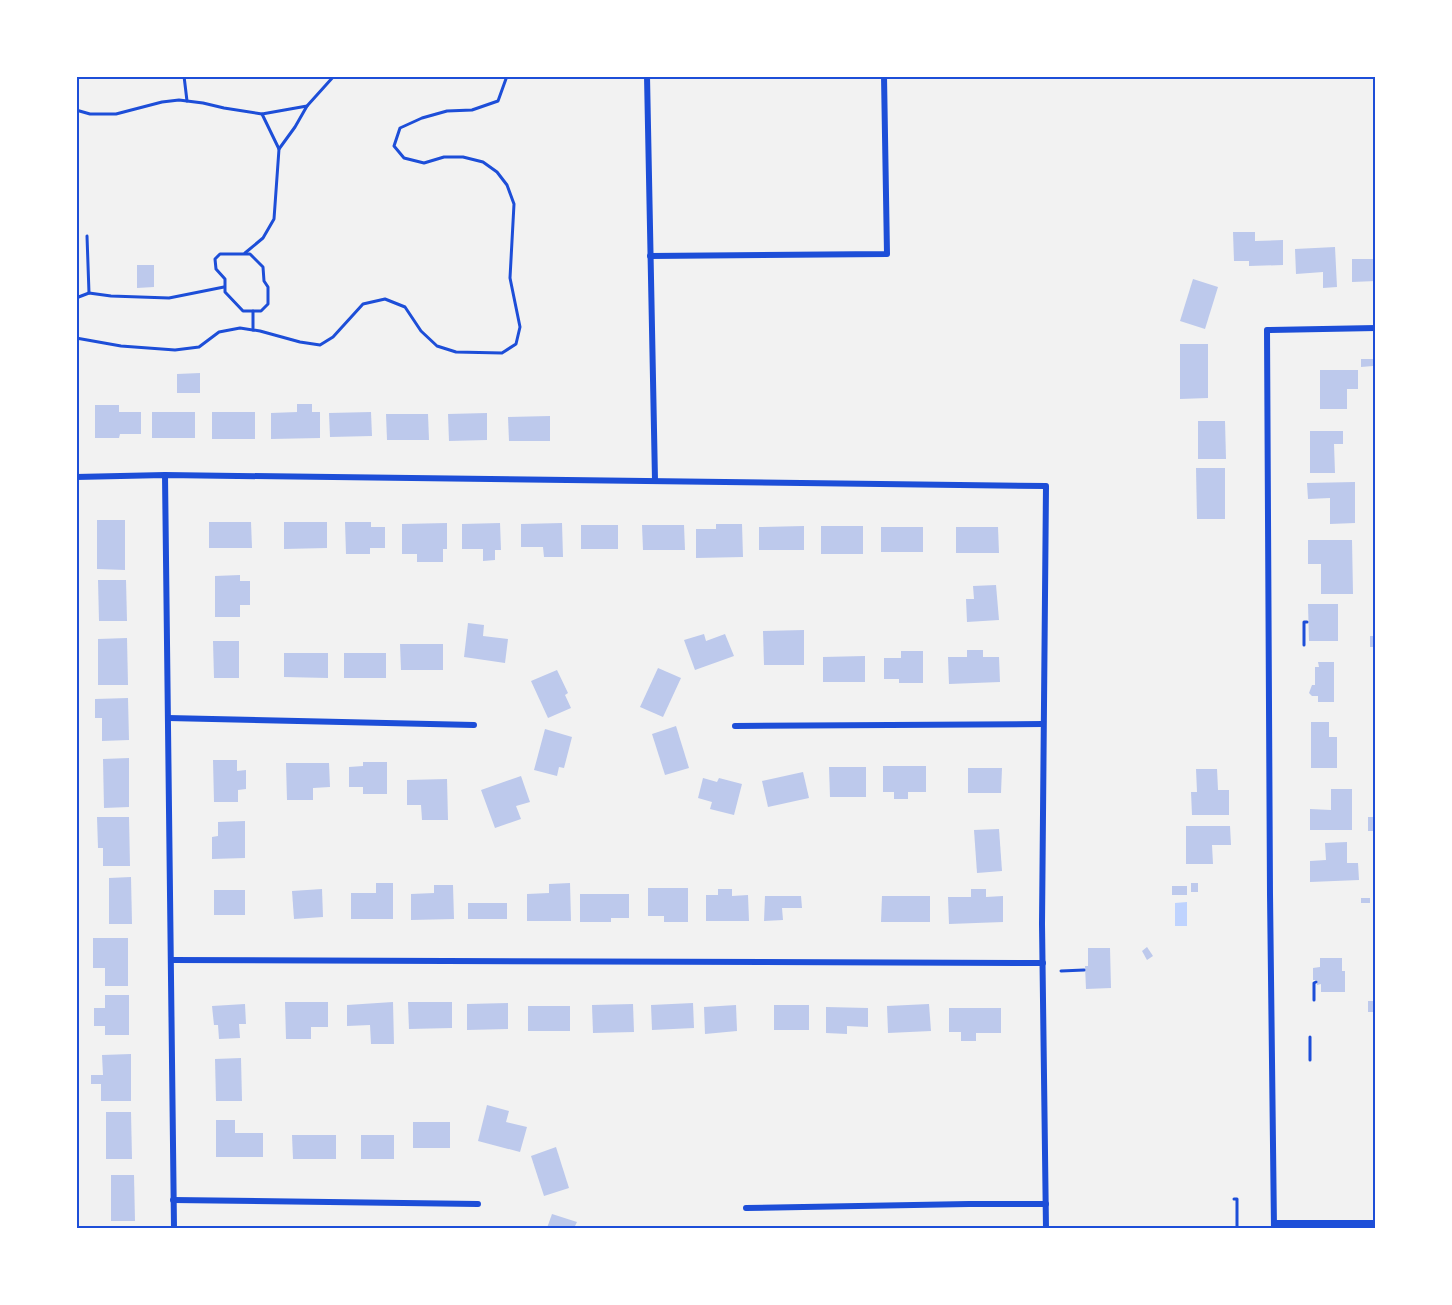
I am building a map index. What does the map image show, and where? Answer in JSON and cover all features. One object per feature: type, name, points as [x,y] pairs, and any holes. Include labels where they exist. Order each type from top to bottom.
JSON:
[{"type":"street","points":[[647,76],[655,480]]},
{"type":"street","points":[[650,256],[887,254],[884,76]]},
{"type":"street","points":[[1376,328],[1267,330],[1274,1226],[1376,1223]]},
{"type":"street","points":[[165,475],[174,1228]]},
{"type":"street","points":[[76,477],[165,475],[1046,486],[1043,724],[1046,1228]]},
{"type":"street","points":[[168,718],[474,725]]},
{"type":"street","points":[[735,726],[1043,724]]},
{"type":"street","points":[[171,960],[1043,963]]},
{"type":"street","points":[[174,1200],[478,1204]]},
{"type":"street","points":[[746,1208],[1046,1204]]},
{"type":"path","points":[[184,76],[187,101]]},
{"type":"path","points":[[279,149],[307,106],[334,76]]},
{"type":"path","points":[[76,338],[120,346],[175,350],[199,346],[219,332],[240,327],[320,345],[333,337],[363,304],[385,298],[405,307],[421,331],[437,346],[456,352],[502,353],[516,344],[520,327],[510,278],[514,204],[507,185],[497,172],[483,162],[463,157],[444,157],[424,163],[404,158],[394,146],[400,128],[422,118],[447,111],[472,110],[498,101],[507,76]]},
{"type":"path","points":[[76,110],[90,114],[116,114],[179,100],[262,114],[307,106]]},
{"type":"path","points":[[244,254],[263,238],[274,219],[279,149],[262,114]]},
{"type":"path","points":[[87,236],[89,293]]},
{"type":"path","points":[[220,254],[244,254],[250,254],[263,267],[264,281],[268,287],[268,304],[261,311],[243,311],[225,292],[225,279],[216,269],[215,259],[220,254]]},
{"type":"path","points":[[76,298],[89,293],[169,298],[224,287]]},
{"type":"path","points":[[253,311],[253,330]]},
{"type":"path","points":[[1304,645],[1304,622],[1307,622]]},
{"type":"path","points":[[1061,971],[1084,970]]},
{"type":"path","points":[[1314,1000],[1314,982],[1316,982]]},
{"type":"path","points":[[1310,1037],[1310,1060]]},
{"type":"path","points":[[1234,1199],[1237,1199],[1237,1228]]},
{"type":"water","points":[[1187,902],[1187,926],[1175,926],[1175,903]]},
{"type":"building","points":[[1233,232],[1255,232],[1255,241],[1283,240],[1283,265],[1249,266],[1249,261],[1234,261]]},
{"type":"building","points":[[1335,247],[1337,287],[1323,288],[1323,272],[1296,274],[1295,249]]},
{"type":"building","points":[[1352,259],[1376,259],[1376,281],[1352,282]]},
{"type":"building","points":[[137,265],[154,265],[154,287],[137,288]]},
{"type":"building","points":[[1193,279],[1218,287],[1205,329],[1180,321]]},
{"type":"building","points":[[1180,344],[1208,344],[1208,398],[1180,399]]},
{"type":"building","points":[[1361,359],[1373,359],[1373,366],[1361,367]]},
{"type":"building","points":[[1320,370],[1358,370],[1358,389],[1347,389],[1347,409],[1320,409]]},
{"type":"building","points":[[200,373],[200,393],[177,393],[177,374]]},
{"type":"building","points":[[297,404],[312,404],[312,412],[320,412],[320,438],[271,439],[271,413],[297,412]]},
{"type":"building","points":[[95,405],[119,405],[119,412],[141,412],[141,434],[120,434],[119,438],[95,438]]},
{"type":"building","points":[[152,412],[195,412],[195,438],[152,438]]},
{"type":"building","points":[[212,412],[255,412],[255,439],[212,439]]},
{"type":"building","points":[[371,412],[372,436],[330,437],[329,413]]},
{"type":"building","points":[[487,413],[487,440],[449,441],[448,414]]},
{"type":"building","points":[[386,414],[428,414],[429,440],[387,440]]},
{"type":"building","points":[[550,416],[550,441],[509,441],[508,417]]},
{"type":"building","points":[[1198,421],[1225,421],[1226,459],[1198,459]]},
{"type":"building","points":[[1310,431],[1343,431],[1343,444],[1334,444],[1335,473],[1310,473]]},
{"type":"building","points":[[1196,468],[1225,468],[1225,519],[1197,519]]},
{"type":"building","points":[[1355,482],[1355,523],[1330,524],[1330,498],[1308,499],[1307,483]]},
{"type":"building","points":[[97,520],[125,520],[125,570],[97,569]]},
{"type":"building","points":[[209,522],[251,522],[252,548],[209,548]]},
{"type":"building","points":[[284,522],[327,522],[327,548],[284,549]]},
{"type":"building","points":[[345,522],[371,522],[371,527],[385,527],[385,548],[370,548],[370,554],[346,554]]},
{"type":"building","points":[[447,523],[447,549],[443,549],[443,562],[417,562],[417,554],[402,554],[402,524]]},
{"type":"building","points":[[500,523],[501,550],[495,550],[495,560],[483,561],[483,549],[462,549],[462,524]]},
{"type":"building","points":[[562,523],[563,557],[544,557],[543,547],[521,547],[521,524]]},
{"type":"building","points":[[716,524],[742,524],[743,557],[696,558],[696,529],[716,529]]},
{"type":"building","points":[[581,525],[618,525],[618,549],[581,549]]},
{"type":"building","points":[[642,525],[684,525],[685,550],[643,550]]},
{"type":"building","points":[[804,526],[804,550],[759,550],[759,527]]},
{"type":"building","points":[[821,526],[863,526],[863,554],[821,554]]},
{"type":"building","points":[[881,527],[923,527],[923,552],[881,552]]},
{"type":"building","points":[[956,527],[998,527],[999,553],[956,553]]},
{"type":"building","points":[[1308,540],[1352,540],[1353,594],[1321,594],[1321,564],[1308,564]]},
{"type":"building","points":[[240,575],[240,581],[250,581],[250,605],[240,605],[240,617],[215,617],[215,576]]},
{"type":"building","points":[[98,580],[126,580],[127,621],[99,621]]},
{"type":"building","points":[[996,585],[999,620],[967,622],[966,599],[974,599],[973,586]]},
{"type":"building","points":[[1308,604],[1338,604],[1338,641],[1309,641]]},
{"type":"building","points":[[468,623],[484,625],[483,636],[508,639],[505,663],[464,657]]},
{"type":"building","points":[[804,630],[804,665],[764,665],[763,631]]},
{"type":"building","points":[[704,634],[706,641],[725,634],[734,656],[695,670],[684,640]]},
{"type":"building","points":[[1370,636],[1376,636],[1376,647],[1370,647]]},
{"type":"building","points":[[127,638],[128,685],[98,685],[98,639]]},
{"type":"building","points":[[213,641],[239,641],[239,678],[214,678]]},
{"type":"building","points":[[400,644],[443,644],[443,670],[401,670]]},
{"type":"building","points":[[967,650],[983,650],[983,657],[999,657],[1000,682],[949,684],[948,657],[967,657]]},
{"type":"building","points":[[901,651],[923,651],[923,683],[899,683],[899,679],[884,679],[884,658],[901,658]]},
{"type":"building","points":[[284,653],[328,653],[328,678],[284,677]]},
{"type":"building","points":[[344,653],[386,653],[386,678],[344,678]]},
{"type":"building","points":[[865,656],[865,682],[823,682],[823,657]]},
{"type":"building","points":[[1318,662],[1334,662],[1334,702],[1318,702],[1318,696],[1312,696],[1309,693],[1312,685],[1315,685],[1315,667],[1319,667]]},
{"type":"building","points":[[658,668],[681,678],[663,717],[640,707]]},
{"type":"building","points":[[557,670],[568,693],[565,695],[571,708],[548,718],[531,681]]},
{"type":"building","points":[[128,698],[129,740],[102,741],[102,718],[95,718],[95,699]]},
{"type":"building","points":[[1311,722],[1329,722],[1329,737],[1337,737],[1337,768],[1311,768]]},
{"type":"building","points":[[676,726],[689,768],[665,775],[652,734]]},
{"type":"building","points":[[545,729],[572,737],[564,768],[559,767],[557,776],[534,770]]},
{"type":"building","points":[[129,758],[129,807],[104,808],[103,759]]},
{"type":"building","points":[[213,760],[237,760],[237,771],[246,770],[246,789],[238,790],[238,802],[214,802]]},
{"type":"building","points":[[363,762],[387,762],[387,794],[363,794],[363,787],[349,787],[349,767],[363,766]]},
{"type":"building","points":[[286,763],[329,763],[330,787],[313,788],[313,800],[287,800]]},
{"type":"building","points":[[883,766],[926,766],[926,792],[908,792],[908,799],[894,799],[894,792],[883,792]]},
{"type":"building","points":[[829,767],[866,767],[866,797],[830,797]]},
{"type":"building","points":[[968,768],[1002,768],[1001,793],[968,793]]},
{"type":"building","points":[[1196,769],[1217,769],[1218,790],[1229,790],[1229,815],[1192,815],[1191,792],[1197,792]]},
{"type":"building","points":[[803,772],[809,798],[768,807],[762,781]]},
{"type":"building","points":[[521,776],[530,802],[516,806],[521,819],[495,828],[481,790]]},
{"type":"building","points":[[703,778],[717,782],[719,778],[742,784],[734,815],[710,809],[712,802],[698,798]]},
{"type":"building","points":[[447,779],[448,820],[422,820],[421,805],[407,805],[407,780]]},
{"type":"building","points":[[1331,789],[1352,789],[1352,830],[1310,830],[1310,809],[1331,810]]},
{"type":"building","points":[[97,817],[129,817],[130,866],[103,866],[103,848],[98,848]]},
{"type":"building","points":[[1368,817],[1376,817],[1376,831],[1368,831]]},
{"type":"building","points":[[245,821],[245,858],[212,859],[212,837],[218,836],[218,822]]},
{"type":"building","points":[[1186,826],[1230,826],[1231,845],[1212,845],[1213,864],[1186,864]]},
{"type":"building","points":[[999,829],[1002,871],[977,873],[974,830]]},
{"type":"building","points":[[1347,842],[1347,863],[1358,863],[1359,880],[1310,882],[1310,861],[1326,860],[1325,843]]},
{"type":"building","points":[[131,877],[132,924],[109,924],[109,878]]},
{"type":"building","points":[[376,883],[393,883],[393,919],[351,919],[351,893],[376,893]]},
{"type":"building","points":[[570,883],[571,921],[527,921],[527,894],[549,893],[549,884]]},
{"type":"building","points":[[1191,883],[1198,883],[1198,892],[1191,892]]},
{"type":"building","points":[[434,885],[453,885],[454,919],[411,920],[411,894],[434,893]]},
{"type":"building","points":[[1172,886],[1187,886],[1187,895],[1172,895]]},
{"type":"building","points":[[648,888],[688,888],[688,922],[664,922],[664,916],[648,916]]},
{"type":"building","points":[[322,889],[323,917],[294,919],[292,891]]},
{"type":"building","points":[[718,889],[732,889],[732,896],[748,895],[749,921],[706,921],[706,895],[718,895]]},
{"type":"building","points":[[971,889],[986,889],[986,897],[1003,896],[1003,922],[949,924],[948,897],[971,897]]},
{"type":"building","points":[[214,890],[245,890],[245,915],[214,915]]},
{"type":"building","points":[[580,894],[629,894],[629,918],[611,918],[611,922],[580,922]]},
{"type":"building","points":[[765,896],[801,896],[802,908],[782,908],[783,920],[764,921]]},
{"type":"building","points":[[882,896],[930,896],[930,922],[881,922]]},
{"type":"building","points":[[1361,898],[1370,898],[1370,903],[1361,903]]},
{"type":"building","points":[[468,903],[507,903],[507,919],[468,919]]},
{"type":"building","points":[[93,938],[128,938],[128,986],[105,986],[105,968],[93,968]]},
{"type":"building","points":[[1147,947],[1153,956],[1147,960],[1142,951]]},
{"type":"building","points":[[1088,948],[1110,948],[1111,988],[1086,989],[1085,966],[1088,966]]},
{"type":"building","points":[[1320,958],[1342,958],[1342,971],[1345,971],[1345,992],[1321,992],[1321,984],[1317,985],[1317,980],[1313,980],[1313,968],[1320,967]]},
{"type":"building","points":[[105,995],[129,995],[129,1035],[105,1035],[105,1026],[94,1026],[94,1008],[105,1008]]},
{"type":"building","points":[[1368,1001],[1376,1001],[1376,1012],[1368,1012]]},
{"type":"building","points":[[285,1002],[328,1002],[328,1027],[311,1027],[311,1039],[286,1039]]},
{"type":"building","points":[[393,1002],[394,1044],[371,1044],[370,1025],[347,1026],[347,1005]]},
{"type":"building","points":[[408,1002],[452,1002],[452,1028],[409,1029]]},
{"type":"building","points":[[508,1003],[508,1029],[467,1030],[467,1004]]},
{"type":"building","points":[[693,1003],[694,1028],[652,1030],[651,1005]]},
{"type":"building","points":[[245,1004],[246,1024],[239,1024],[240,1038],[219,1039],[218,1025],[214,1025],[212,1006]]},
{"type":"building","points":[[633,1004],[634,1032],[593,1033],[592,1005]]},
{"type":"building","points":[[929,1004],[931,1031],[888,1033],[887,1006]]},
{"type":"building","points":[[736,1005],[737,1031],[705,1034],[704,1007]]},
{"type":"building","points":[[774,1005],[809,1005],[809,1030],[774,1030]]},
{"type":"building","points":[[528,1006],[570,1006],[570,1031],[528,1031]]},
{"type":"building","points":[[826,1007],[868,1008],[868,1027],[847,1026],[847,1034],[826,1033]]},
{"type":"building","points":[[949,1008],[1001,1008],[1001,1033],[976,1033],[976,1041],[961,1041],[961,1032],[949,1032]]},
{"type":"building","points":[[131,1054],[131,1101],[101,1101],[101,1084],[91,1084],[91,1075],[103,1075],[102,1055]]},
{"type":"building","points":[[241,1058],[242,1101],[216,1101],[215,1059]]},
{"type":"building","points":[[487,1105],[509,1111],[506,1122],[527,1127],[520,1152],[478,1141]]},
{"type":"building","points":[[106,1112],[131,1112],[132,1159],[106,1159]]},
{"type":"building","points":[[216,1120],[235,1120],[235,1133],[263,1133],[263,1157],[216,1157]]},
{"type":"building","points":[[413,1122],[450,1122],[450,1148],[413,1148]]},
{"type":"building","points":[[292,1135],[336,1135],[336,1159],[293,1159]]},
{"type":"building","points":[[361,1135],[394,1135],[394,1159],[361,1159]]},
{"type":"building","points":[[556,1147],[569,1188],[544,1196],[531,1156]]},
{"type":"building","points":[[111,1175],[134,1175],[135,1221],[111,1221]]},
{"type":"building","points":[[552,1214],[577,1222],[574,1228],[547,1228]]}]
